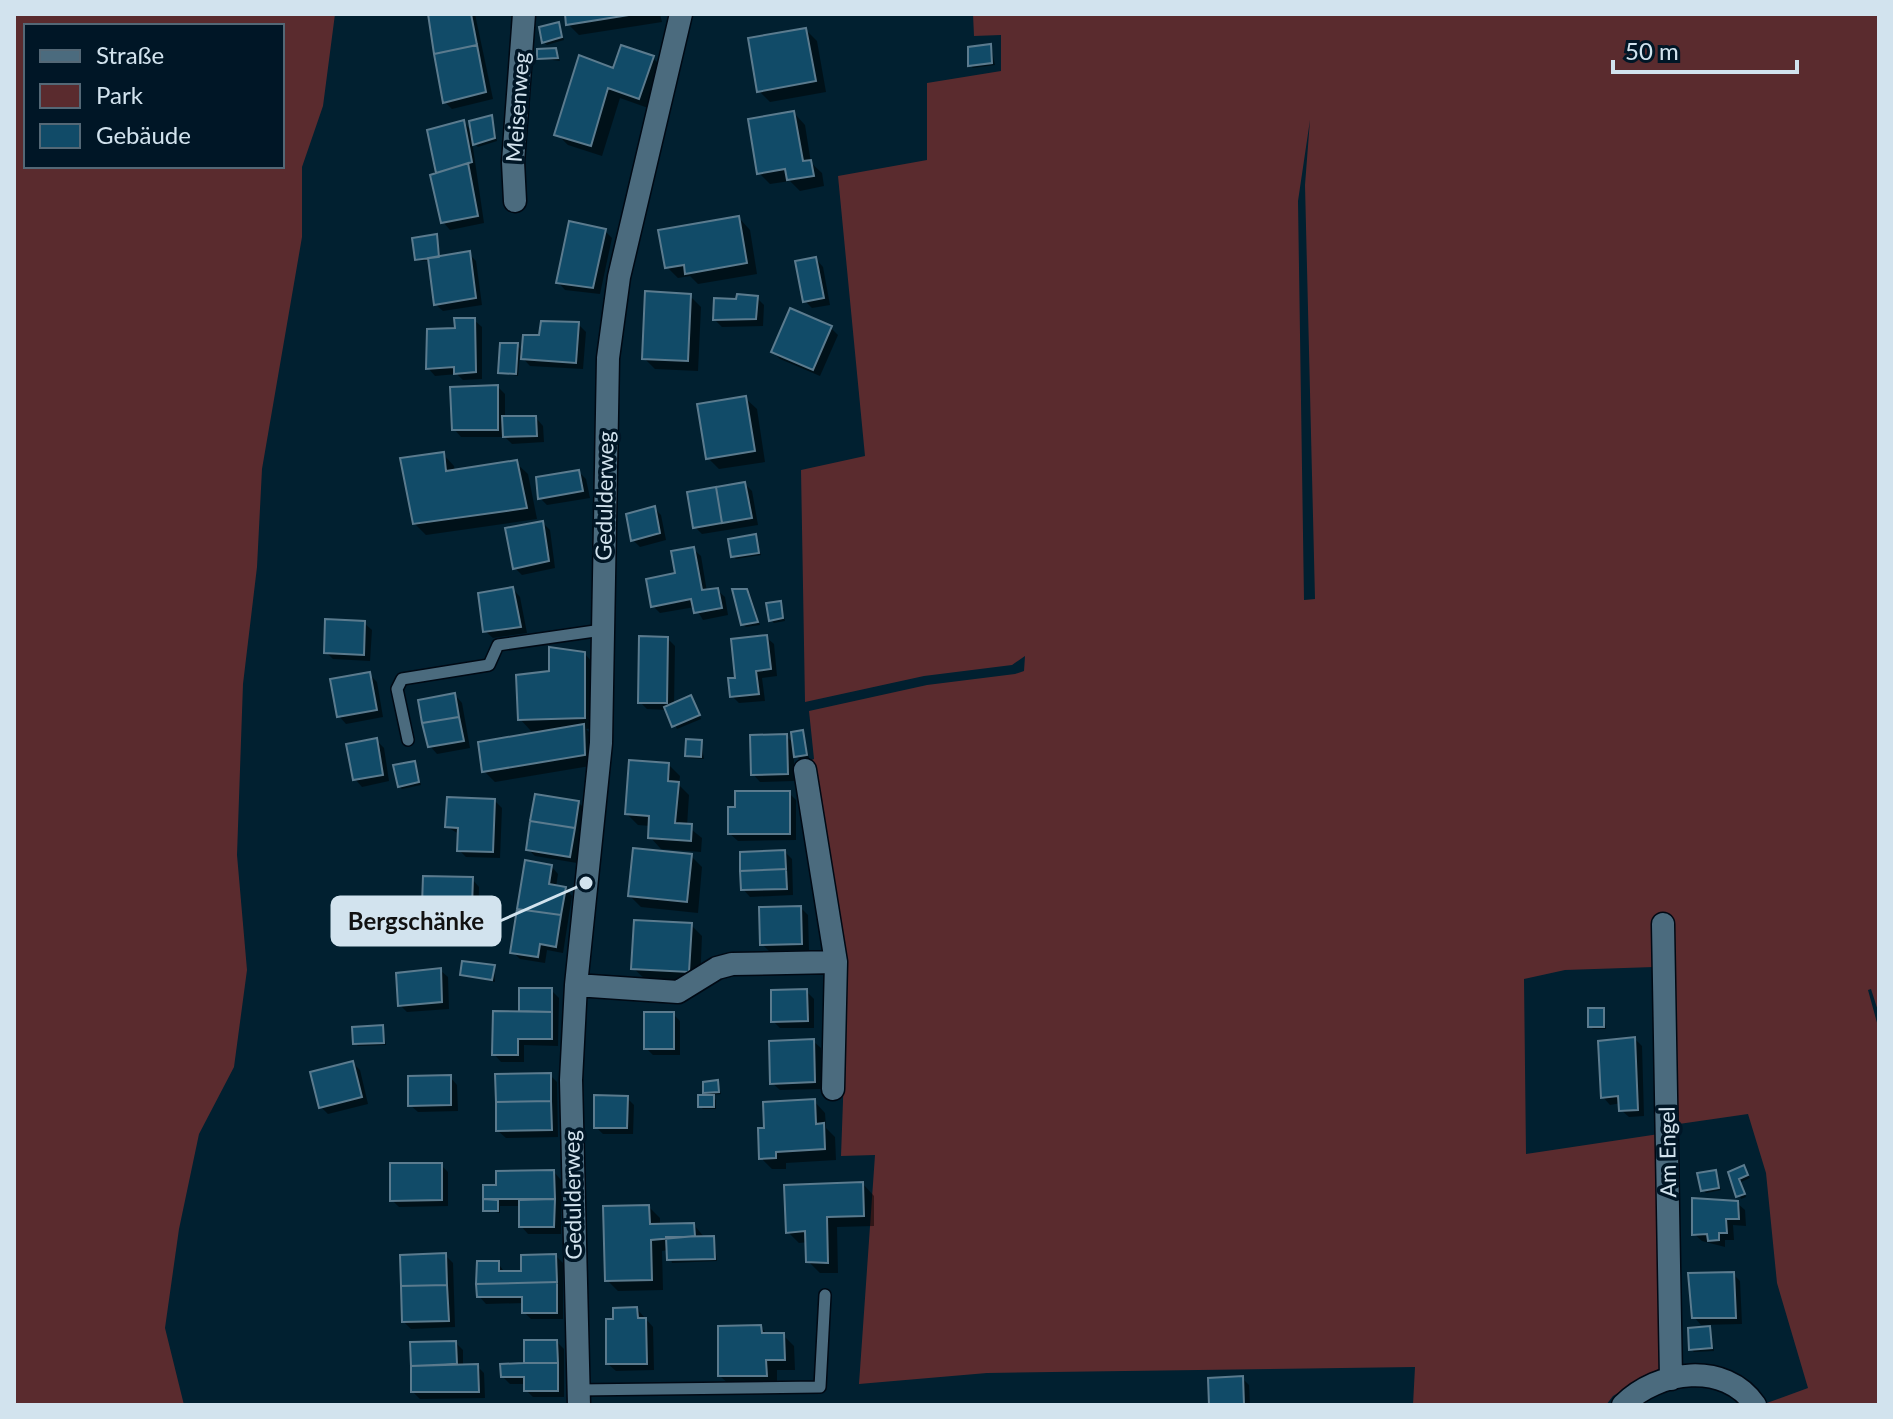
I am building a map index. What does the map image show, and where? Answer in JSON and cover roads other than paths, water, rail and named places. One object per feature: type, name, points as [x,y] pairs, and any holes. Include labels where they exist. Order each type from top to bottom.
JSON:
[{"type":"street","name":"Meisenweg","points":[[515,201],[513,162],[524,14]]},
{"type":"street","name":"Gedulderweg","points":[[578,1398],[571,1080],[576,985],[597,802],[604,439],[613,313],[681,14]]},
{"type":"street","points":[[805,770],[836,962],[833,1089]]},
{"type":"street","name":"Am Engel","points":[[1663,924],[1671,1379]]},
{"type":"street","points":[[576,985],[678,992],[717,968],[732,964],[836,962]]},
{"type":"street","points":[[1623,1405],[1650,1386],[1671,1379],[1705,1375],[1725,1379],[1743,1389],[1755,1405]]},
{"type":"lane","points":[[408,740],[397,689],[402,679],[489,665],[498,645],[602,630]]},
{"type":"lane","points":[[578,1398],[820,1387],[825,1295]]},
{"type":"place","name":"Bergschänke","points":[[586,883]]}]
